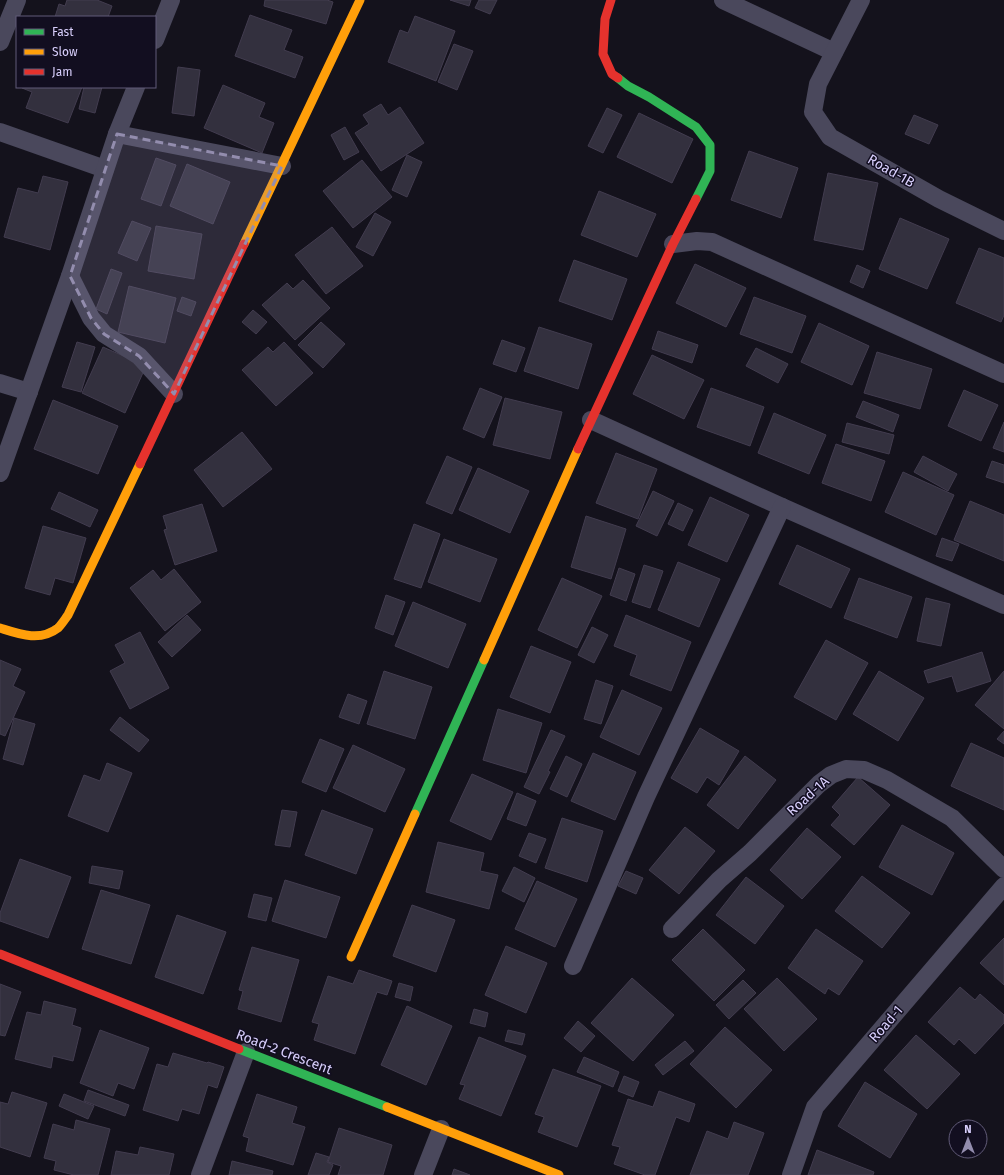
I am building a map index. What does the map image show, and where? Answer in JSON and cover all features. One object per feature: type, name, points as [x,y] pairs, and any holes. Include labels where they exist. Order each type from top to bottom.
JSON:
[{"type":"street","points":[[0,42],[17,0]]},
{"type":"street","points":[[156,38],[171,0]]},
{"type":"street","points":[[0,628],[26,636],[44,636],[58,628],[68,615],[360,0]]},
{"type":"street","points":[[351,957],[591,420],[673,244],[710,171],[710,145],[696,127],[650,97],[628,86],[612,74],[603,54],[605,19],[611,0]]},
{"type":"street","points":[[723,0],[834,52]]},
{"type":"street","name":"Road-1B","points":[[861,0],[818,84],[814,112],[830,137],[939,199],[1004,232]]},
{"type":"street","points":[[0,473],[70,276],[117,134],[136,88]]},
{"type":"street","points":[[0,132],[105,169]]},
{"type":"street","points":[[117,134],[282,166]]},
{"type":"street","points":[[673,244],[697,241],[712,242],[1004,374]]},
{"type":"street","points":[[70,276],[91,318],[104,334],[139,356],[174,394]]},
{"type":"street","points":[[0,383],[29,392]]},
{"type":"street","points":[[591,420],[782,507],[1004,605]]},
{"type":"street","points":[[573,966],[646,797],[782,507]]},
{"type":"street","name":"Road-1A","points":[[672,929],[719,880],[750,853],[819,784],[831,775],[846,770],[864,770],[887,780],[952,818],[1004,869]]},
{"type":"street","name":"Road-1","points":[[791,1175],[814,1107],[1004,886]]},
{"type":"street","name":"Road-2 Crescent","points":[[0,954],[559,1175]]},
{"type":"street","points":[[200,1175],[246,1052]]},
{"type":"street","points":[[423,1175],[441,1129]]},
{"type":"highlighted area","points":[[117,134],[282,166],[174,394],[139,356],[104,334],[91,318],[70,276]]},
{"type":"building","points":[[67,0],[97,0],[112,6],[108,16],[55,16],[59,4],[65,6]]},
{"type":"building","points":[[265,0],[327,0],[333,2],[326,24],[264,6]]},
{"type":"building","points":[[450,0],[471,0],[469,6]]},
{"type":"building","points":[[479,0],[497,0],[490,14],[475,8]]},
{"type":"building","points":[[250,15],[292,30],[284,50],[303,57],[295,78],[235,56]]},
{"type":"building","points":[[415,16],[455,31],[436,81],[388,62],[400,30],[408,33]]},
{"type":"building","points":[[454,44],[473,51],[457,90],[438,82]]},
{"type":"building","points":[[178,67],[200,70],[194,116],[172,113]]},
{"type":"building","points":[[223,85],[265,103],[259,117],[274,123],[262,153],[204,128]]},
{"type":"building","points":[[22,88],[82,88],[68,123],[26,108],[32,92]]},
{"type":"building","points":[[84,88],[102,88],[95,113],[79,109]]},
{"type":"building","points":[[381,104],[388,115],[400,107],[424,143],[381,171],[355,133],[369,124],[363,115]]},
{"type":"building","points":[[607,108],[622,115],[603,153],[588,146]]},
{"type":"building","points":[[639,113],[693,139],[672,183],[617,157]]},
{"type":"building","points":[[914,115],[938,125],[929,144],[905,134]]},
{"type":"building","points":[[345,127],[359,152],[344,160],[331,135]]},
{"type":"building","points":[[749,151],[798,168],[781,218],[731,200]]},
{"type":"building","points":[[407,155],[422,162],[407,197],[392,190]]},
{"type":"building","points":[[156,158],[176,165],[161,206],[141,199]]},
{"type":"building","points":[[362,160],[392,197],[353,228],[323,191]]},
{"type":"building","points":[[187,164],[230,182],[213,224],[170,206]]},
{"type":"building","points":[[828,173],[878,183],[863,250],[814,240]]},
{"type":"building","points":[[43,176],[68,182],[50,250],[4,237],[18,188],[38,193]]},
{"type":"building","points":[[599,191],[656,214],[637,257],[581,235]]},
{"type":"building","points":[[375,213],[391,222],[373,256],[356,247]]},
{"type":"building","points":[[900,218],[949,239],[927,289],[879,269]]},
{"type":"building","points":[[132,221],[151,228],[137,261],[118,253]]},
{"type":"building","points":[[156,226],[202,234],[194,279],[148,271]]},
{"type":"building","points":[[332,227],[363,266],[326,294],[295,255]]},
{"type":"building","points":[[979,248],[1004,258],[1004,315],[1001,322],[956,303]]},
{"type":"building","points":[[574,260],[627,279],[612,320],[559,301]]},
{"type":"building","points":[[695,264],[746,288],[726,327],[676,303]]},
{"type":"building","points":[[857,265],[870,271],[863,288],[850,282]]},
{"type":"building","points":[[111,269],[122,273],[107,314],[96,309]]},
{"type":"building","points":[[303,280],[330,308],[295,340],[262,305],[287,283],[293,289]]},
{"type":"building","points":[[129,286],[176,298],[165,343],[118,332]]},
{"type":"building","points":[[182,297],[196,302],[191,316],[177,311]]},
{"type":"building","points":[[754,297],[806,316],[792,353],[740,334]]},
{"type":"building","points":[[253,310],[267,322],[256,334],[242,322]]},
{"type":"building","points":[[321,322],[345,344],[323,368],[298,345]]},
{"type":"building","points":[[819,323],[869,346],[852,385],[801,362]]},
{"type":"building","points":[[539,327],[592,344],[578,389],[524,371]]},
{"type":"building","points":[[658,331],[698,345],[692,363],[652,349]]},
{"type":"building","points":[[502,340],[525,348],[516,372],[493,364]]},
{"type":"building","points":[[77,342],[95,347],[81,392],[62,387]]},
{"type":"building","points":[[284,342],[313,373],[276,406],[242,370],[268,347],[273,352]]},
{"type":"building","points":[[103,347],[146,366],[125,413],[82,393]]},
{"type":"building","points":[[756,348],[788,364],[778,383],[746,366]]},
{"type":"building","points":[[877,352],[932,369],[920,409],[864,393]]},
{"type":"building","points":[[652,355],[704,380],[684,419],[633,394]]},
{"type":"building","points":[[480,388],[502,397],[484,438],[463,429]]},
{"type":"building","points":[[711,388],[764,407],[750,446],[697,427]]},
{"type":"building","points":[[964,390],[998,405],[981,441],[948,426]]},
{"type":"building","points":[[505,398],[562,412],[550,459],[493,445]]},
{"type":"building","points":[[53,400],[118,426],[98,474],[34,449]]},
{"type":"building","points":[[863,401],[899,415],[893,432],[856,417]]},
{"type":"building","points":[[774,413],[826,435],[809,474],[758,453]]},
{"type":"building","points":[[1004,422],[1004,452],[993,448]]},
{"type":"building","points":[[847,423],[894,435],[889,454],[842,442]]},
{"type":"building","points":[[242,432],[272,469],[223,507],[194,470]]},
{"type":"building","points":[[836,444],[885,461],[871,501],[822,483]]},
{"type":"building","points":[[616,453],[657,469],[638,519],[596,503]]},
{"type":"building","points":[[447,456],[472,467],[452,514],[426,503]]},
{"type":"building","points":[[923,456],[957,474],[948,491],[914,472]]},
{"type":"building","points":[[992,461],[1004,465],[1004,483],[986,477]]},
{"type":"building","points":[[478,468],[529,491],[510,533],[459,510]]},
{"type":"building","points":[[903,472],[954,495],[936,535],[885,512]]},
{"type":"building","points":[[653,491],[674,501],[657,536],[636,526]]},
{"type":"building","points":[[59,492],[98,510],[90,527],[51,509]]},
{"type":"building","points":[[710,497],[749,515],[727,562],[688,545]]},
{"type":"building","points":[[970,501],[1004,515],[1004,561],[954,540]]},
{"type":"building","points":[[678,503],[693,510],[683,531],[668,524]]},
{"type":"building","points":[[202,504],[217,551],[175,565],[164,530],[167,529],[163,516]]},
{"type":"building","points":[[586,516],[626,529],[611,579],[571,567]]},
{"type":"building","points":[[414,524],[440,534],[421,588],[394,579]]},
{"type":"building","points":[[43,526],[86,538],[73,583],[55,578],[50,595],[25,588]]},
{"type":"building","points":[[942,538],[959,544],[952,561],[936,556]]},
{"type":"building","points":[[444,539],[497,559],[480,602],[428,582]]},
{"type":"building","points":[[797,545],[850,569],[831,608],[779,584]]},
{"type":"building","points":[[678,562],[720,579],[699,627],[658,610]]},
{"type":"building","points":[[644,565],[663,571],[650,608],[632,602]]},
{"type":"building","points":[[619,568],[635,574],[626,601],[610,595]]},
{"type":"building","points":[[174,569],[201,602],[165,631],[130,588],[153,570],[161,580]]},
{"type":"building","points":[[562,578],[602,596],[577,648],[538,630]]},
{"type":"building","points":[[859,578],[912,597],[897,638],[844,618]]},
{"type":"building","points":[[386,595],[405,602],[393,635],[375,628]]},
{"type":"building","points":[[926,598],[950,604],[941,646],[917,641]]},
{"type":"building","points":[[413,602],[466,624],[448,668],[395,646]]},
{"type":"building","points":[[187,615],[201,630],[172,657],[158,642]]},
{"type":"building","points":[[626,615],[691,642],[671,691],[630,675],[637,655],[614,646]]},
{"type":"building","points":[[592,627],[608,635],[594,663],[578,655]]},
{"type":"building","points":[[140,632],[169,688],[130,709],[110,671],[125,663],[115,645]]},
{"type":"building","points":[[826,640],[868,663],[836,720],[794,697]]},
{"type":"building","points":[[531,646],[571,662],[550,713],[510,697]]},
{"type":"building","points":[[982,652],[991,681],[957,692],[952,676],[928,683],[924,671]]},
{"type":"building","points":[[0,660],[21,669],[13,686],[25,692],[5,736],[0,734]]},
{"type":"building","points":[[384,671],[432,687],[415,739],[367,724]]},
{"type":"building","points":[[879,671],[924,698],[898,741],[853,714]]},
{"type":"building","points":[[1004,671],[1004,729],[975,705]]},
{"type":"building","points":[[596,680],[613,686],[601,724],[584,719]]},
{"type":"building","points":[[622,690],[662,708],[639,755],[600,737]]},
{"type":"building","points":[[348,694],[367,701],[359,724],[339,717]]},
{"type":"building","points":[[498,709],[542,723],[526,773],[483,760]]},
{"type":"building","points":[[120,717],[149,740],[139,752],[110,730]]},
{"type":"building","points":[[14,718],[35,724],[23,765],[3,759]]},
{"type":"building","points":[[700,728],[739,751],[719,785],[707,777],[697,793],[671,778]]},
{"type":"building","points":[[551,730],[565,736],[539,794],[524,787]]},
{"type":"building","points":[[1004,731],[1004,744],[997,739]]},
{"type":"building","points":[[320,739],[344,749],[326,792],[302,782]]},
{"type":"building","points":[[971,743],[1004,758],[1004,810],[951,786]]},
{"type":"building","points":[[353,745],[405,769],[385,812],[333,788]]},
{"type":"building","points":[[593,753],[636,772],[615,820],[571,801]]},
{"type":"building","points":[[566,756],[582,764],[567,797],[550,789]]},
{"type":"building","points":[[745,756],[776,780],[738,829],[707,805]]},
{"type":"building","points":[[107,763],[132,773],[108,832],[68,816],[84,775],[100,781]]},
{"type":"building","points":[[472,774],[513,792],[491,840],[450,821]]},
{"type":"building","points":[[858,777],[890,805],[854,845],[831,825],[840,815],[832,807]]},
{"type":"building","points":[[517,793],[536,801],[526,826],[507,819]]},
{"type":"building","points":[[282,810],[297,812],[290,847],[275,845]]},
{"type":"building","points":[[322,810],[373,829],[356,874],[305,855]]},
{"type":"building","points":[[562,818],[603,831],[587,882],[545,868]]},
{"type":"building","points":[[902,825],[954,853],[932,895],[879,867]]},
{"type":"building","points":[[685,827],[715,851],[679,894],[649,870]]},
{"type":"building","points":[[807,828],[841,857],[802,899],[770,870]]},
{"type":"building","points":[[529,833],[546,839],[536,863],[519,856]]},
{"type":"building","points":[[438,842],[484,853],[480,871],[498,875],[489,909],[426,892]]},
{"type":"building","points":[[20,859],[71,877],[48,938],[0,921],[0,913]]},
{"type":"building","points":[[92,866],[123,871],[119,889],[89,883]]},
{"type":"building","points":[[514,867],[535,878],[524,902],[502,891]]},
{"type":"building","points":[[626,871],[643,878],[636,894],[618,886]]},
{"type":"building","points":[[862,876],[910,913],[882,948],[835,911]]},
{"type":"building","points":[[746,877],[784,906],[755,944],[716,915]]},
{"type":"building","points":[[285,880],[340,897],[326,938],[272,921]]},
{"type":"building","points":[[537,881],[577,899],[555,947],[515,929]]},
{"type":"building","points":[[101,890],[150,905],[131,964],[82,949]]},
{"type":"building","points":[[254,894],[272,898],[266,921],[248,917]]},
{"type":"building","points":[[412,905],[455,920],[436,972],[393,956]]},
{"type":"building","points":[[177,915],[226,932],[203,994],[155,977]]},
{"type":"building","points":[[703,929],[745,970],[714,1001],[672,960]]},
{"type":"building","points":[[816,929],[863,961],[839,995],[828,988],[825,994],[788,968]]},
{"type":"building","points":[[1004,938],[1004,985],[980,963]]},
{"type":"building","points":[[506,946],[547,963],[526,1013],[485,995]]},
{"type":"building","points":[[252,947],[299,960],[281,1022],[238,1009],[243,991],[239,990]]},
{"type":"building","points":[[359,970],[392,981],[387,995],[377,992],[355,1054],[314,1040],[319,1024],[312,1022],[328,976],[353,984]]},
{"type":"building","points":[[632,978],[674,1015],[633,1061],[591,1023]]},
{"type":"building","points":[[777,978],[817,1019],[784,1051],[744,1009]]},
{"type":"building","points":[[743,980],[756,993],[729,1019],[716,1005]]},
{"type":"building","points":[[399,983],[413,987],[410,1001],[395,997]]},
{"type":"building","points":[[0,984],[21,992],[5,1036],[0,1035]]},
{"type":"building","points":[[960,987],[975,1000],[980,994],[1004,1015],[1004,1023],[975,1054],[959,1039],[954,1045],[928,1022]]},
{"type":"building","points":[[44,1001],[76,1009],[72,1025],[81,1028],[73,1061],[53,1056],[51,1068],[15,1059],[27,1012],[41,1015]]},
{"type":"building","points":[[407,1006],[452,1026],[426,1085],[381,1065]]},
{"type":"building","points":[[474,1009],[488,1013],[485,1027],[470,1023]]},
{"type":"building","points":[[578,1021],[595,1036],[581,1052],[564,1038]]},
{"type":"building","points":[[725,1027],[772,1070],[736,1108],[690,1064]]},
{"type":"building","points":[[100,1030],[149,1048],[134,1089],[118,1083],[113,1096],[80,1083]]},
{"type":"building","points":[[508,1030],[525,1034],[522,1045],[505,1041]]},
{"type":"building","points":[[916,1035],[960,1074],[927,1109],[884,1070]]},
{"type":"building","points":[[479,1037],[526,1056],[501,1116],[459,1099],[465,1085],[460,1084]]},
{"type":"building","points":[[685,1041],[694,1051],[663,1075],[655,1065]]},
{"type":"building","points":[[173,1053],[224,1067],[217,1088],[208,1085],[199,1114],[182,1109],[178,1121],[143,1110],[157,1064],[168,1067]]},
{"type":"building","points":[[584,1057],[619,1072],[613,1087],[577,1072]]},
{"type":"building","points":[[553,1069],[601,1086],[577,1147],[538,1132],[544,1117],[535,1114]]},
{"type":"building","points":[[624,1076],[639,1082],[633,1097],[618,1091]]},
{"type":"building","points":[[865,1082],[917,1114],[890,1158],[838,1126]]},
{"type":"building","points":[[88,1090],[129,1105],[125,1116],[84,1101]]},
{"type":"building","points":[[659,1091],[695,1104],[689,1122],[676,1117],[655,1175],[645,1175],[614,1164],[620,1147],[612,1145],[628,1099],[653,1107]]},
{"type":"building","points":[[12,1092],[47,1103],[30,1157],[0,1147],[0,1102],[8,1104]]},
{"type":"building","points":[[64,1094],[94,1106],[88,1119],[59,1106]]},
{"type":"building","points":[[257,1094],[297,1107],[292,1123],[305,1127],[293,1165],[246,1151],[249,1138],[243,1136]]},
{"type":"building","points":[[76,1120],[110,1129],[98,1175],[74,1175],[54,1170],[56,1161],[44,1158],[53,1124],[74,1130]]},
{"type":"building","points":[[734,1122],[764,1133],[748,1175],[690,1175],[707,1131],[728,1139]]},
{"type":"building","points":[[339,1128],[392,1145],[383,1175],[338,1175],[341,1166],[328,1162]]},
{"type":"building","points":[[140,1147],[174,1154],[169,1175],[111,1175],[116,1151],[138,1155]]},
{"type":"building","points":[[817,1150],[874,1172],[873,1175],[808,1175]]},
{"type":"building","points":[[316,1153],[329,1157],[327,1162],[333,1165],[329,1175],[308,1175]]},
{"type":"building","points":[[232,1161],[273,1171],[272,1175],[229,1175]]},
{"type":"building","points":[[454,1169],[470,1175],[452,1175]]},
{"type":"traffic: fast","points":[[618,78],[628,86],[649,97],[696,127],[710,145],[710,171],[696,199]]},
{"type":"traffic: fast","points":[[415,814],[484,660]]},
{"type":"traffic: fast","points":[[239,1049],[387,1107]]},
{"type":"traffic: slow","points":[[244,244],[360,0]]},
{"type":"traffic: slow","points":[[484,660],[578,449]]},
{"type":"traffic: slow","points":[[0,628],[29,636],[44,635],[58,628],[68,615],[140,464]]},
{"type":"traffic: slow","points":[[351,957],[415,814]]},
{"type":"traffic: slow","points":[[387,1107],[559,1175]]},
{"type":"traffic: jam","points":[[611,0],[605,19],[603,54],[612,74],[618,78]]},
{"type":"traffic: jam","points":[[578,449],[673,244],[696,199]]},
{"type":"traffic: jam","points":[[140,464],[244,244]]},
{"type":"traffic: jam","points":[[0,954],[239,1049]]}]
